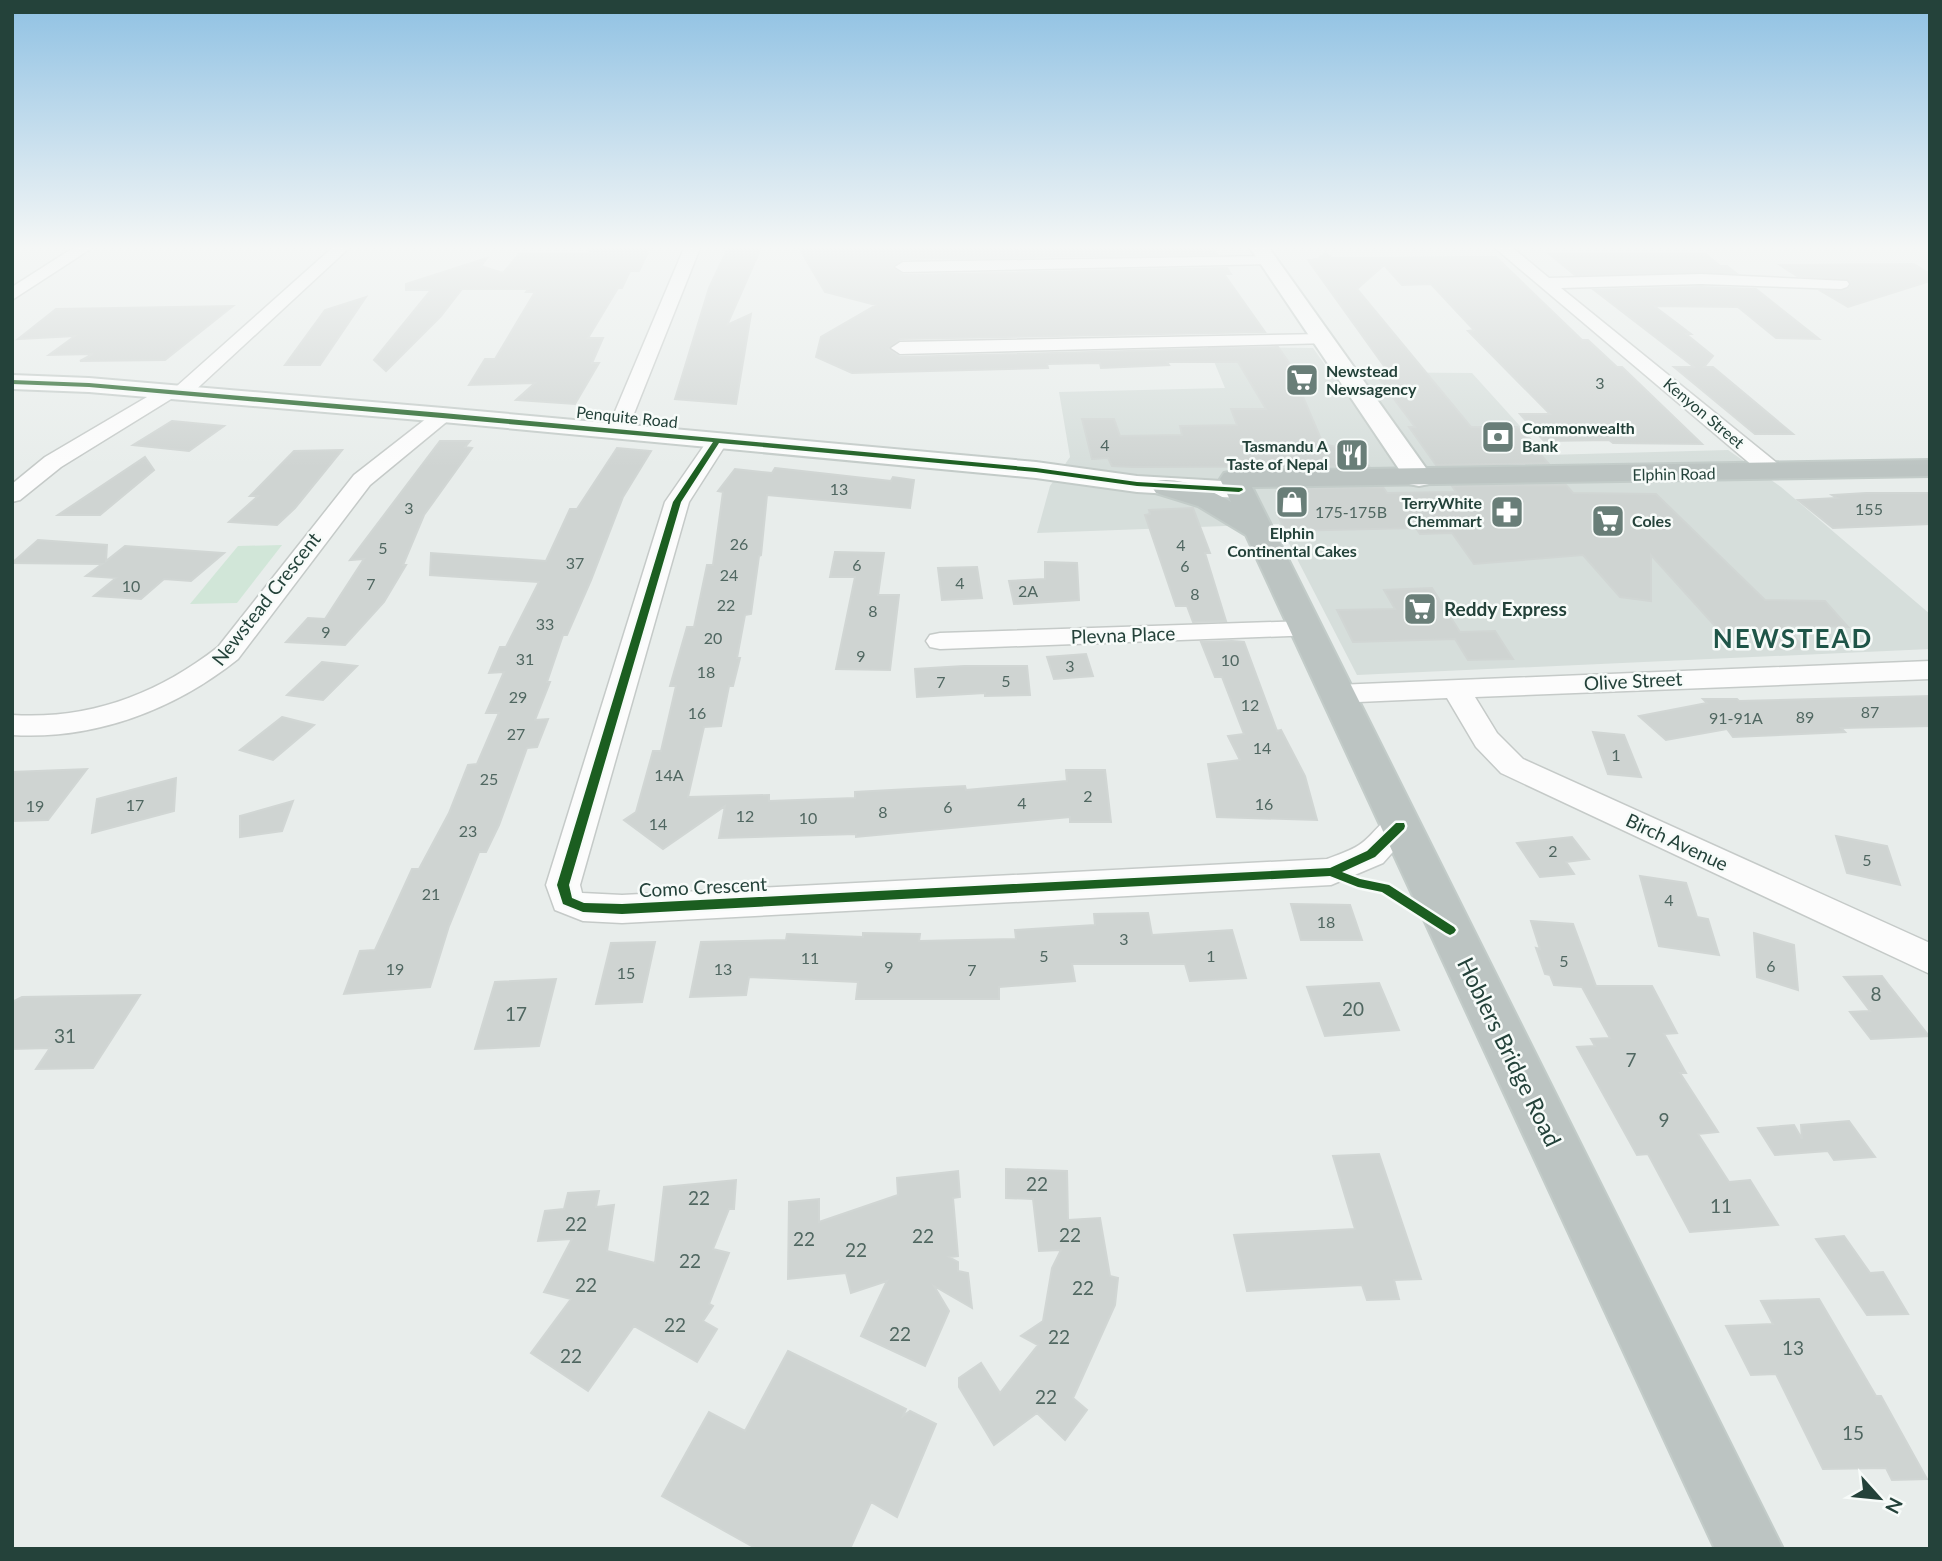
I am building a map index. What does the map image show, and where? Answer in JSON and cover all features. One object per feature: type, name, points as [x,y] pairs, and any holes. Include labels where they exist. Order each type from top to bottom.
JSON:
[{"type":"highway","name":"Elphin Road","points":[[1236,484],[1378,486],[1419,478],[1930,468]]},
{"type":"highway","name":"Hoblers Bridge Road","points":[[1236,484],[1750,1549]]},
{"type":"highway","points":[[1166,487],[1208,500],[1258,530]]},
{"type":"street","points":[[12,495],[53,462],[177,392],[258,321]]},
{"type":"street","points":[[614,431],[621,421],[662,321]]},
{"type":"street","points":[[1311,321],[1419,478]]},
{"type":"street","name":"Kenyon Street","points":[[1592,321],[1774,472]]},
{"type":"street","points":[[900,348],[1324,339]]},
{"type":"street","name":"Penquite Road","points":[[12,382],[177,392],[1036,470],[1236,484]]},
{"type":"street","name":"Newstead Crescent","points":[[12,725],[69,724],[143,705],[180,689],[208,672],[228,653],[362,480],[443,415]]},
{"type":"street","name":"Como Crescent","points":[[718,441],[677,502],[563,885],[568,901],[583,907],[622,909],[1331,872],[1371,854],[1400,826]]},
{"type":"street","name":"Penquite Road","points":[[1036,470],[1166,487],[1236,484]]},
{"type":"street","name":"Plevna Place","points":[[940,641],[1305,629]]},
{"type":"street","name":"Olive Street","points":[[1336,694],[1930,670]]},
{"type":"street","name":"Birch Avenue","points":[[1456,689],[1482,737],[1512,766],[1930,958]]},
{"type":"shaded area","points":[[1208,347],[1313,348],[1330,372],[1472,373],[1546,455],[1728,450],[1781,487],[1930,614],[1930,649],[1357,675],[1279,524],[1037,533],[1050,486],[1070,457],[1059,392],[1225,388]]},
{"type":"green space","points":[[282,545],[237,603],[190,604],[238,546]]},
{"type":"building","points":[[41,321],[214,321],[165,360],[80,361],[93,354],[49,355],[75,336],[18,339]]},
{"type":"building","points":[[317,321],[350,321],[320,365],[285,365]]},
{"type":"building","points":[[406,321],[436,321],[386,371],[374,360]]},
{"type":"building","points":[[518,321],[598,321],[588,338],[603,338],[592,363],[599,363],[575,404],[516,400],[535,383],[469,385],[485,359],[495,359]]},
{"type":"building","points":[[699,321],[729,321],[727,325],[736,321],[750,321],[736,404],[675,399]]},
{"type":"building","points":[[849,321],[1257,321],[1265,332],[900,339],[889,349],[900,357],[1278,347],[1288,361],[1323,444],[1360,452],[1369,466],[1133,467],[1112,466],[1108,458],[1092,459],[1082,419],[1114,419],[1120,436],[1182,435],[1180,426],[1237,425],[1231,409],[1266,409],[1238,362],[1167,362],[1169,365],[1101,368],[1100,363],[1047,364],[1048,368],[852,373],[816,357],[821,337]]},
{"type":"building","points":[[1352,321],[1383,321],[1471,427],[1517,427],[1548,463],[1436,465],[1409,427],[1415,427],[1376,375],[1389,373]]},
{"type":"building","points":[[1465,321],[1562,321],[1617,367],[1622,367],[1702,444],[1613,443],[1609,440],[1544,441],[1520,414],[1550,414],[1468,331],[1474,330]]},
{"type":"building","points":[[1634,321],[1674,321],[1713,356],[1704,367],[1713,367],[1793,434],[1755,434],[1674,367],[1694,367]]},
{"type":"building","points":[[1755,321],[1796,321],[1819,339],[1776,338]]},
{"type":"building","points":[[172,421],[224,426],[189,451],[133,445]]},
{"type":"building","points":[[440,441],[470,441],[465,447],[472,448],[424,515],[403,565],[406,565],[384,602],[345,645],[286,642],[308,618],[325,619],[364,559],[350,560]]},
{"type":"building","points":[[617,448],[651,451],[623,497],[591,580],[567,635],[563,635],[547,682],[550,682],[535,720],[548,719],[537,747],[527,748],[499,825],[486,852],[479,852],[449,926],[430,987],[344,994],[360,951],[375,950],[412,869],[419,869],[449,813],[468,765],[477,764],[499,713],[486,713],[504,672],[489,673],[500,647],[506,647],[539,582],[430,575],[431,553],[546,561],[570,509],[577,509]]},
{"type":"building","points":[[342,450],[295,508],[277,525],[229,522],[258,496],[250,496],[294,451]]},
{"type":"building","points":[[145,457],[154,470],[100,515],[58,515]]},
{"type":"building","points":[[775,468],[891,481],[893,477],[914,480],[910,508],[767,495],[751,614],[745,615],[737,658],[740,658],[733,686],[729,686],[721,726],[704,727],[688,797],[769,795],[769,801],[855,798],[855,792],[965,786],[966,790],[1067,781],[1066,770],[1105,770],[1111,822],[1070,822],[1070,817],[856,837],[856,834],[719,838],[725,806],[663,849],[624,820],[636,812],[653,751],[661,751],[676,686],[670,686],[687,627],[694,627],[707,565],[713,565],[723,492],[718,491],[735,469],[772,473]]},
{"type":"building","points":[[1566,485],[1573,493],[1656,494],[1765,600],[1825,601],[1848,627],[1784,625],[1805,649],[1771,649],[1759,636],[1724,636],[1651,555],[1651,601],[1620,597],[1583,555],[1474,564],[1452,533],[1420,534],[1416,528],[1285,531],[1278,515],[1278,504],[1286,498],[1281,489],[1383,487],[1387,493],[1456,492],[1452,486]]},
{"type":"building","points":[[1866,493],[1930,493],[1930,524],[1833,528],[1798,500]]},
{"type":"building","points":[[1193,508],[1210,553],[1205,553],[1226,621],[1193,622],[1187,606],[1176,606],[1145,515],[1150,514],[1149,510]]},
{"type":"building","points":[[38,540],[107,545],[106,561],[125,546],[224,553],[191,581],[164,579],[141,599],[94,596],[116,578],[86,576],[102,564],[12,563]]},
{"type":"building","points":[[835,552],[884,553],[878,595],[899,595],[890,670],[836,669],[855,577],[830,577]]},
{"type":"building","points":[[1045,562],[1077,563],[1079,600],[1014,604],[1009,581],[1045,579]]},
{"type":"building","points":[[977,567],[982,598],[942,600],[938,568]]},
{"type":"building","points":[[1432,588],[1460,632],[1495,631],[1513,659],[1468,660],[1455,639],[1353,642],[1337,610],[1395,609],[1384,590]]},
{"type":"building","points":[[1201,642],[1244,642],[1277,731],[1281,730],[1305,776],[1317,820],[1217,817],[1208,764],[1240,760],[1228,736],[1244,734],[1222,677],[1215,677]]},
{"type":"building","points":[[1086,654],[1093,676],[1054,679],[1047,657]]},
{"type":"building","points":[[322,662],[357,666],[323,700],[287,695]]},
{"type":"building","points":[[1027,666],[1030,695],[985,696],[985,693],[917,697],[915,669]]},
{"type":"building","points":[[1930,696],[1930,726],[1841,728],[1845,732],[1733,737],[1727,729],[1666,740],[1639,716],[1707,703],[1703,699],[1739,701]]},
{"type":"building","points":[[282,717],[314,725],[273,760],[240,750]]},
{"type":"building","points":[[1593,732],[1624,735],[1641,777],[1608,774]]},
{"type":"building","points":[[87,769],[48,820],[12,821],[12,772]]},
{"type":"building","points":[[176,778],[174,811],[92,833],[97,799]]},
{"type":"building","points":[[293,801],[282,831],[240,837],[240,816]]},
{"type":"building","points":[[1836,836],[1887,846],[1900,885],[1847,873]]},
{"type":"building","points":[[1572,837],[1589,859],[1566,862],[1574,874],[1540,877],[1517,843]]},
{"type":"building","points":[[1640,876],[1686,883],[1697,917],[1708,919],[1719,955],[1659,946]]},
{"type":"building","points":[[1291,904],[1350,905],[1362,940],[1301,940]]},
{"type":"building","points":[[1148,913],[1152,935],[1232,930],[1246,978],[1190,981],[1185,964],[1072,964],[1075,981],[999,987],[999,999],[856,999],[858,982],[749,977],[746,995],[690,997],[701,942],[786,940],[787,934],[863,937],[863,933],[920,934],[919,941],[1016,939],[1015,930],[1095,925],[1094,914]]},
{"type":"building","points":[[1531,921],[1573,924],[1596,986],[1652,986],[1677,1033],[1664,1034],[1686,1073],[1680,1073],[1718,1132],[1698,1134],[1729,1182],[1750,1180],[1778,1225],[1690,1232],[1648,1154],[1637,1155],[1577,1047],[1595,1046],[1591,1039],[1610,1038],[1582,987],[1554,985],[1550,975],[1545,974]]},
{"type":"building","points":[[1754,933],[1794,945],[1798,990],[1757,977]]},
{"type":"building","points":[[655,942],[642,1002],[596,1004],[611,943]]},
{"type":"building","points":[[1882,976],[1929,1036],[1871,1039],[1850,1012],[1870,1011],[1844,977]]},
{"type":"building","points":[[556,979],[539,1046],[475,1049],[495,982]]},
{"type":"building","points":[[1379,983],[1399,1030],[1325,1036],[1307,987]]},
{"type":"building","points":[[140,995],[93,1068],[36,1069],[50,1048],[12,1049],[12,1002],[22,997]]},
{"type":"building","points":[[1849,1121],[1875,1157],[1834,1160],[1828,1151],[1775,1155],[1758,1128],[1794,1125],[1802,1139],[1801,1125]]},
{"type":"building","points":[[1379,1154],[1421,1279],[1394,1280],[1399,1299],[1367,1300],[1362,1285],[1247,1291],[1234,1235],[1355,1229],[1333,1156]]},
{"type":"building","points":[[1006,1169],[1067,1171],[1068,1220],[1100,1218],[1110,1276],[1118,1278],[1115,1305],[1073,1398],[1087,1410],[1065,1440],[1037,1413],[994,1445],[959,1387],[959,1378],[981,1363],[1000,1393],[1038,1345],[1021,1336],[1043,1321],[1052,1268],[1061,1250],[1039,1251],[1033,1199],[1006,1198]]},
{"type":"building","points":[[958,1171],[960,1197],[953,1198],[958,1256],[949,1257],[958,1262],[958,1271],[968,1273],[972,1308],[934,1286],[949,1311],[925,1366],[861,1336],[887,1281],[851,1293],[846,1273],[788,1279],[789,1202],[819,1199],[819,1222],[898,1195],[897,1178]]},
{"type":"building","points":[[736,1180],[734,1209],[729,1209],[713,1249],[729,1253],[709,1304],[713,1306],[703,1321],[717,1329],[697,1362],[634,1326],[588,1391],[531,1353],[571,1299],[544,1292],[572,1239],[538,1241],[545,1211],[564,1209],[568,1193],[599,1191],[596,1207],[614,1205],[607,1251],[655,1263],[664,1187]]},
{"type":"building","points":[[1844,1236],[1870,1273],[1883,1272],[1908,1314],[1867,1315],[1816,1239]]},
{"type":"building","points":[[1819,1299],[1876,1396],[1881,1396],[1927,1479],[1892,1480],[1886,1468],[1823,1469],[1776,1374],[1751,1375],[1726,1326],[1773,1324],[1761,1301]]},
{"type":"building","points":[[788,1351],[906,1409],[903,1416],[910,1411],[936,1424],[897,1517],[871,1502],[850,1549],[757,1549],[662,1496],[709,1412],[745,1431]]},
{"type":"cycle path","points":[[12,382],[89,385],[443,415],[1036,470],[1137,484],[1239,490]]},
{"type":"cycle path","points":[[717,441],[677,502],[563,885],[567,901],[583,907],[622,909],[1331,872],[1371,854],[1400,826]]},
{"type":"cycle path","points":[[1331,872],[1358,883],[1385,888],[1450,930]]},
{"type":"place","name":"Newstead Newsagency","points":[[1302,380]]},
{"type":"place","name":"Commonwealth Bank","points":[[1498,437]]},
{"type":"place","name":"Tasmandu A Taste of Nepal","points":[[1352,455]]},
{"type":"place","name":"Elphin Continental Cakes","points":[[1292,502]]},
{"type":"place","name":"TerryWhite Chemmart","points":[[1507,512]]},
{"type":"place","name":"Coles","points":[[1608,521]]},
{"type":"place","name":"Reddy Express","points":[[1420,609]]},
{"type":"district","name":"NEWSTEAD","points":[[1793,639]]}]
